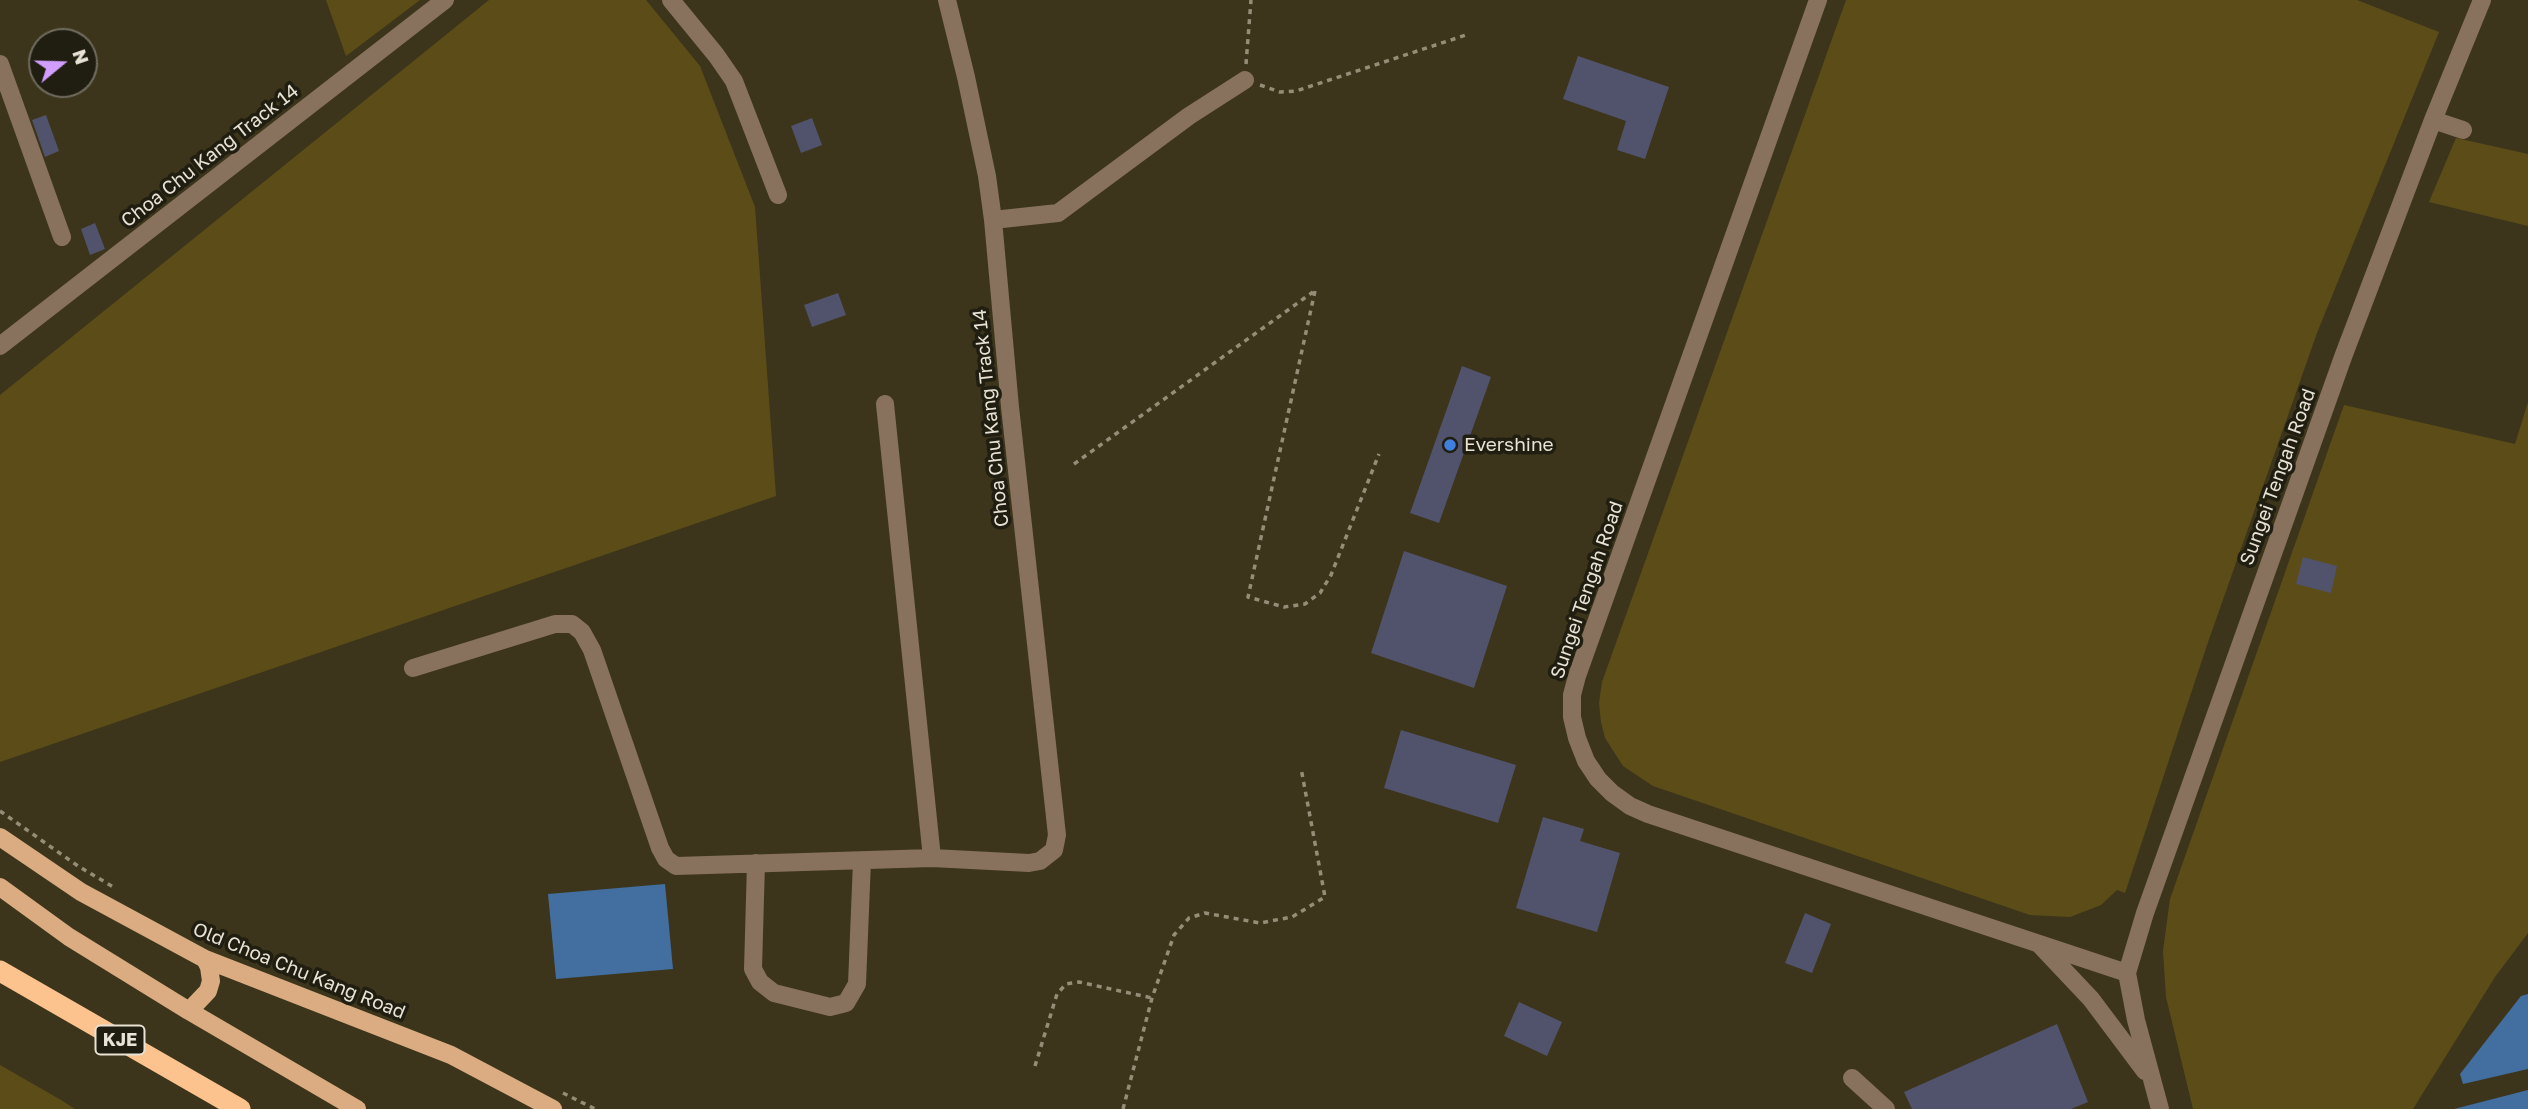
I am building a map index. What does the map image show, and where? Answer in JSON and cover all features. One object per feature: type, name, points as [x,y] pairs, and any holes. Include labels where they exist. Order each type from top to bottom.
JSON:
[{"type":"highway","name":"KJE","points":[[0,971],[240,1109]]},
{"type":"main road","name":"Old Choa Chu Kang Road","points":[[0,837],[81,892],[205,959],[451,1055],[553,1109]]},
{"type":"main road","points":[[0,887],[69,937],[357,1109]]},
{"type":"main road","points":[[189,1011],[208,991],[211,981],[205,959]]},
{"type":"street","name":"Choa Chu Kang Track 14","points":[[0,346],[445,0]]},
{"type":"street","points":[[671,0],[734,81],[778,195]]},
{"type":"street","name":"Choa Chu Kang Track 14","points":[[932,858],[1029,863],[1040,861],[1054,850],[1056,835],[1010,407],[993,220],[967,76],[947,0]]},
{"type":"street","name":"Sungei Tengah Road","points":[[1818,0],[1577,676],[1572,695],[1574,727],[1586,761],[1598,779],[1630,806],[1709,835],[2127,973],[2150,900],[2343,357],[2433,120],[2482,0]]},
{"type":"street","points":[[0,65],[62,237]]},
{"type":"street","points":[[993,220],[1058,213],[1189,116],[1245,80]]},
{"type":"street","points":[[2433,120],[2463,130]]},
{"type":"street","points":[[413,668],[555,624],[572,624],[582,632],[592,650],[660,848],[666,859],[676,866],[932,858],[885,404]]},
{"type":"street","points":[[756,863],[752,969],[760,982],[774,993],[830,1007],[846,1003],[857,984],[862,861]]},
{"type":"street","points":[[2037,943],[2091,999],[2151,1078]]},
{"type":"street","points":[[2127,973],[2160,1109]]},
{"type":"street","points":[[1852,1079],[1886,1109]]},
{"type":"path","points":[[1245,80],[1251,0]]},
{"type":"path","points":[[1280,92],[1296,91],[1469,34]]},
{"type":"path","points":[[1074,464],[1315,291],[1248,597],[1284,607],[1305,604],[1320,593],[1331,575],[1379,454]]},
{"type":"path","points":[[1123,1109],[1152,998],[1174,935],[1189,918],[1205,913],[1260,923],[1292,917],[1325,897],[1301,768]]},
{"type":"path","points":[[0,811],[78,866],[124,893]]},
{"type":"path","points":[[1035,1066],[1057,994],[1066,984],[1079,982],[1152,998]]},
{"type":"path","points":[[558,1090],[595,1109]]},
{"type":"shaded area","points":[[326,0],[420,0],[346,56]]},
{"type":"shaded area","points":[[489,0],[646,0],[700,66],[755,207],[776,496],[0,762],[0,395]]},
{"type":"shaded area","points":[[1846,0],[2357,0],[2439,32],[2317,333],[2207,645],[2125,893],[2117,890],[2101,905],[2070,917],[2030,915],[1653,786],[1623,766],[1605,738],[1601,722],[1599,703],[1602,682]]},
{"type":"shaded area","points":[[2456,138],[2528,154],[2528,226],[2429,202]]},
{"type":"shaded area","points":[[2528,402],[2528,933],[2495,977],[2413,1109],[2193,1109],[2166,997],[2163,951],[2170,899],[2344,405],[2515,444]]},
{"type":"shaded area","points":[[0,1065],[61,1100],[75,1109],[0,1109]]},
{"type":"water","points":[[665,884],[673,969],[556,979],[548,894]]},
{"type":"water","points":[[2528,994],[2528,1069],[2463,1084],[2460,1074],[2521,996]]},
{"type":"water","points":[[2528,1090],[2528,1109],[2454,1109]]},
{"type":"building","points":[[1578,56],[1669,87],[1645,159],[1617,150],[1626,121],[1563,99]]},
{"type":"building","points":[[46,115],[59,151],[45,157],[32,120]]},
{"type":"building","points":[[812,118],[822,145],[801,153],[791,126]]},
{"type":"building","points":[[95,223],[105,249],[90,255],[81,229]]},
{"type":"building","points":[[838,293],[846,315],[812,327],[804,305]]},
{"type":"building","name":"Evershine","points":[[1462,366],[1491,377],[1439,523],[1410,513]]},
{"type":"building","points":[[1404,551],[1507,586],[1474,688],[1371,653]]},
{"type":"building","points":[[2303,557],[2337,566],[2331,593],[2296,584]]},
{"type":"building","points":[[1401,730],[1516,765],[1498,823],[1384,788]]},
{"type":"building","points":[[1543,817],[1584,829],[1580,841],[1620,853],[1597,932],[1516,908]]},
{"type":"building","points":[[1805,913],[1831,924],[1812,973],[1785,963]]},
{"type":"building","points":[[1519,1002],[1562,1022],[1547,1056],[1504,1036]]},
{"type":"building","points":[[2057,1024],[2088,1102],[2071,1109],[1912,1109],[1904,1092]]},
{"type":"place","name":"Evershine","points":[[1450,445]]}]
